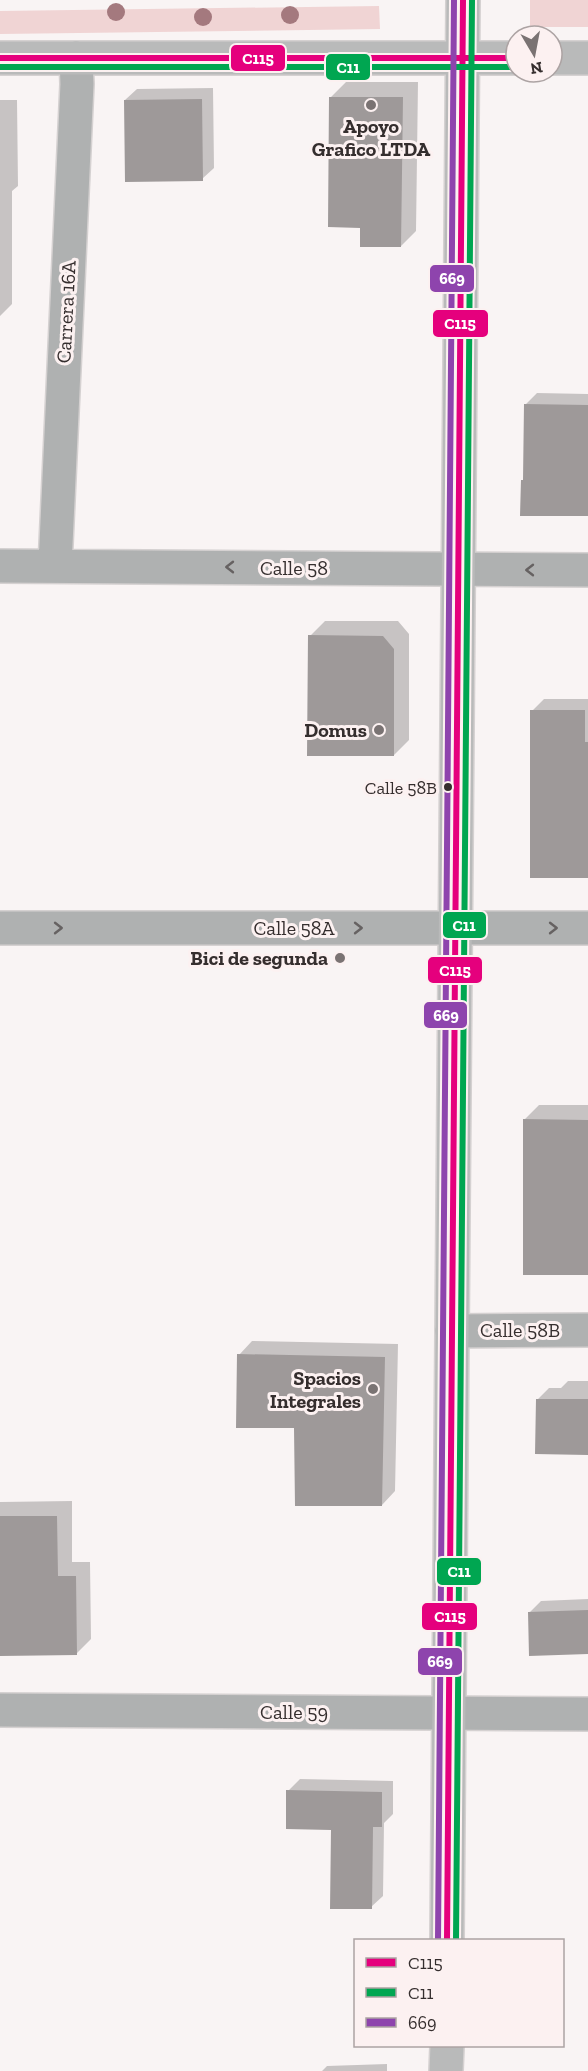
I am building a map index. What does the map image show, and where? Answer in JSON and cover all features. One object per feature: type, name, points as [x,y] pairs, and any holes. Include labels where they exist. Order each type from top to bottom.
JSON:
[{"type":"main road","points":[[447,1939],[462,0]]},
{"type":"main road","points":[[0,58],[504,58]]},
{"type":"main road","points":[[564,58],[588,58]]},
{"type":"main road","points":[[446,2071],[447,2047]]},
{"type":"street","name":"Carrera 16A","points":[[55,566],[77,84],[76,58]]},
{"type":"street","name":"Calle 58","points":[[0,566],[588,570]]},
{"type":"street","name":"Calle 58A","points":[[0,928],[588,928]]},
{"type":"street","name":"Calle 58B","points":[[452,1331],[588,1330]]},
{"type":"street","name":"Calle 59","points":[[0,1710],[588,1714]]},
{"type":"shaded area","points":[[530,0],[588,0],[588,27],[530,24]]},
{"type":"shaded area","points":[[379,6],[380,29],[0,34],[0,11]]},
{"type":"building","points":[[329,97],[403,97],[401,247],[360,247],[360,228],[328,227]]},
{"type":"building","points":[[202,99],[203,181],[125,182],[124,100]]},
{"type":"building","points":[[524,404],[588,405],[588,516],[520,516]]},
{"type":"building","points":[[308,635],[383,636],[394,649],[394,756],[307,756]]},
{"type":"building","points":[[530,710],[585,710],[585,742],[588,742],[588,878],[530,878]]},
{"type":"building","points":[[523,1119],[588,1120],[588,1275],[523,1275]]},
{"type":"building","points":[[237,1354],[385,1357],[382,1506],[295,1506],[294,1428],[236,1428]]},
{"type":"building","points":[[536,1399],[588,1399],[588,1455],[535,1454]]},
{"type":"building","points":[[0,1516],[57,1516],[58,1576],[76,1576],[77,1655],[0,1656]]},
{"type":"building","points":[[588,1610],[588,1654],[529,1656],[528,1612]]},
{"type":"building","points":[[286,1790],[382,1792],[382,1827],[373,1827],[372,1909],[330,1909],[331,1830],[286,1829]]},
{"type":"transit line","name":"669","points":[[438,1939],[454,0]]},
{"type":"transit line","name":"C115","points":[[447,1939],[463,0]]},
{"type":"transit line","name":"C11","points":[[456,1939],[472,0]]},
{"type":"transit line","name":"C115","points":[[0,58],[504,58]]},
{"type":"transit line","name":"C11","points":[[0,67],[504,67]]},
{"type":"place","name":"Apoyo Grafico LTDA","points":[[371,105]]},
{"type":"place","name":"Domus","points":[[379,730]]},
{"type":"place","name":"Calle 58B","points":[[448,787]]},
{"type":"place","name":"Bici de segunda","points":[[340,958]]},
{"type":"place","name":"Spacios Integrales","points":[[373,1389]]}]
